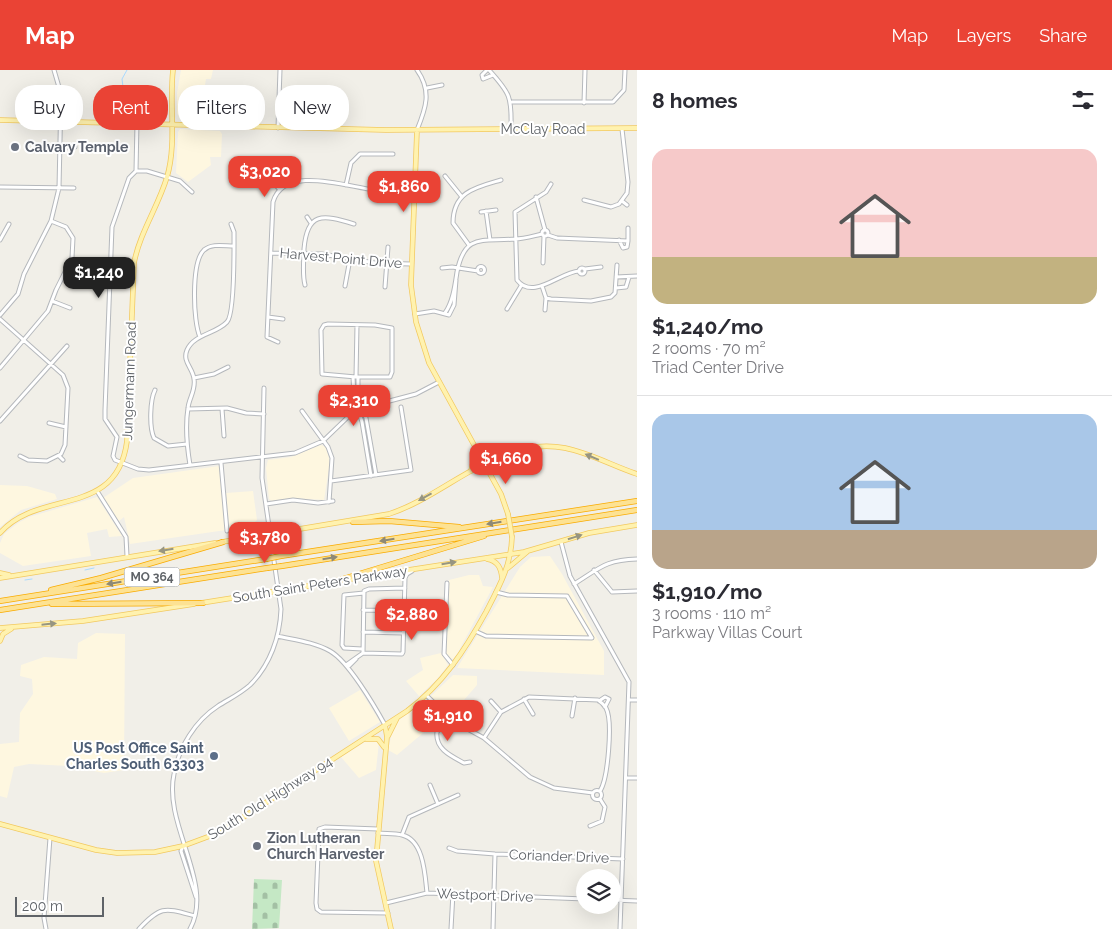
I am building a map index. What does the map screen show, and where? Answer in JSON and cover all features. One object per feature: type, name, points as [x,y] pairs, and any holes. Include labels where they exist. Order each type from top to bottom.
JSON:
[{"type":"highway","name":"MO 364","points":[[0,601],[637,501]]},
{"type":"highway","name":"MO 364","points":[[0,610],[637,510]]},
{"type":"highway","points":[[353,522],[389,520],[470,527]]},
{"type":"highway","points":[[333,582],[494,532]]},
{"type":"highway","points":[[38,595],[223,542]]},
{"type":"highway","points":[[43,604],[204,603]]},
{"type":"main road","name":"Jungermann Road","points":[[0,533],[14,520],[27,513],[79,499],[97,491],[110,481],[122,463],[127,441],[133,278],[139,241],[167,177],[170,162],[173,70]]},
{"type":"main road","name":"McClay Road","points":[[0,120],[15,120]]},
{"type":"main road","name":"McClay Road","points":[[168,124],[275,128]]},
{"type":"main road","name":"McClay Road","points":[[349,129],[637,128]]},
{"type":"main road","name":"South Old Highway 94","points":[[0,824],[96,850],[129,853],[156,852],[202,840],[231,825],[397,717],[426,695],[454,666],[503,580],[511,554],[512,537],[508,514],[501,494],[422,348],[414,314],[410,285],[417,130]]},
{"type":"main road","points":[[470,472],[475,461],[476,449],[490,455],[504,454],[531,447],[564,448],[637,474]]},
{"type":"main road","points":[[0,578],[127,556],[353,522],[398,512],[504,454]]},
{"type":"main road","name":"South Saint Peters Parkway","points":[[0,628],[104,618],[511,554],[562,542],[589,533],[637,525]]},
{"type":"main road","points":[[508,568],[528,551]]},
{"type":"main road","points":[[481,558],[497,563],[502,572],[503,580]]},
{"type":"main road","points":[[0,573],[11,576]]},
{"type":"main road","points":[[0,642],[3,634],[14,627]]},
{"type":"main road","points":[[386,741],[397,717]]},
{"type":"main road","points":[[385,725],[386,741],[378,831],[377,869],[392,929]]},
{"type":"main road","points":[[362,740],[373,737],[378,739],[385,748]]},
{"type":"street","points":[[54,70],[58,85]]},
{"type":"street","points":[[279,85],[280,70]]},
{"type":"street","points":[[417,70],[427,88],[427,102],[417,130]]},
{"type":"street","points":[[493,74],[483,79],[482,75],[488,70],[493,74],[504,87],[512,102],[511,128]]},
{"type":"street","points":[[584,103],[585,70]]},
{"type":"street","points":[[512,102],[613,102],[624,90],[625,70]]},
{"type":"street","points":[[427,88],[442,85]]},
{"type":"street","points":[[584,200],[611,207],[622,201],[627,193],[628,182],[622,129]]},
{"type":"street","points":[[20,456],[28,460],[47,461],[59,456],[65,445],[66,381],[0,317],[18,294],[24,274],[51,221],[59,188],[61,130]]},
{"type":"street","points":[[137,130],[136,171],[130,178],[112,223],[104,410],[105,419],[117,437],[113,456],[122,463],[144,470],[221,463],[295,453],[323,441],[343,421],[360,409],[411,396],[439,382]]},
{"type":"street","points":[[47,147],[75,146]]},
{"type":"street","points":[[349,154],[354,159]]},
{"type":"street","points":[[346,185],[350,166],[360,154],[393,154]]},
{"type":"street","points":[[136,171],[144,170],[167,177],[180,182],[192,192]]},
{"type":"street","points":[[445,176],[462,197]]},
{"type":"street","points":[[469,245],[453,223],[455,210],[462,197],[473,188],[501,180]]},
{"type":"street","points":[[278,342],[267,337],[270,252],[273,202],[285,184],[294,182],[330,182],[376,190],[414,192]]},
{"type":"street","points":[[274,183],[280,190]]},
{"type":"street","points":[[551,184],[546,192],[515,212],[517,280],[521,286],[531,288],[542,286],[582,268],[601,267]]},
{"type":"street","points":[[0,187],[74,188]]},
{"type":"street","points":[[536,197],[545,230],[543,263]]},
{"type":"street","points":[[622,201],[627,205]]},
{"type":"street","points":[[481,212],[496,210]]},
{"type":"street","points":[[486,211],[490,240]]},
{"type":"street","points":[[307,217],[311,223]]},
{"type":"street","points":[[306,285],[304,254],[306,233],[311,223],[321,218],[354,224]]},
{"type":"street","points":[[0,368],[44,317],[72,258],[74,242],[69,230],[51,221]]},
{"type":"street","points":[[0,240],[9,224]]},
{"type":"street","points":[[190,465],[187,444],[188,409],[193,395],[194,378],[186,362],[186,353],[191,344],[220,327],[231,316],[234,232],[230,224]]},
{"type":"street","points":[[69,230],[74,226]]},
{"type":"street","points":[[619,240],[623,248],[627,247],[628,228]]},
{"type":"street","points":[[414,314],[434,311],[447,314],[462,252],[469,245],[479,240],[516,239],[545,235],[557,238],[628,241]]},
{"type":"street","points":[[200,337],[195,320],[198,258],[206,249],[213,246],[234,246]]},
{"type":"street","points":[[385,287],[388,247]]},
{"type":"street","name":"Harvest Point Drive","points":[[270,252],[388,264],[411,264]]},
{"type":"street","points":[[345,286],[350,259]]},
{"type":"street","points":[[546,298],[591,301],[611,297],[616,288],[617,264]]},
{"type":"street","points":[[442,268],[478,271]]},
{"type":"street","points":[[110,276],[133,278]]},
{"type":"street","points":[[616,277],[637,276]]},
{"type":"street","points":[[616,288],[626,287],[629,277]]},
{"type":"street","points":[[507,309],[521,286]]},
{"type":"street","points":[[542,286],[546,298],[545,310]]},
{"type":"street","points":[[52,302],[70,308]]},
{"type":"street","points":[[268,318],[284,319]]},
{"type":"street","points":[[324,325],[389,326],[393,332],[392,372],[390,377],[356,377],[322,374],[321,330],[324,325]]},
{"type":"street","points":[[357,325],[354,398],[360,409],[376,475]]},
{"type":"street","points":[[0,421],[67,346]]},
{"type":"street","points":[[194,378],[214,374],[228,367]]},
{"type":"street","points":[[190,929],[195,916],[196,898],[181,851],[183,846],[174,810],[172,789],[180,752],[199,722],[246,687],[258,675],[269,658],[277,636],[280,615],[262,457],[264,388]]},
{"type":"street","points":[[155,390],[153,396],[152,429],[154,438],[168,446],[187,444]]},
{"type":"street","points":[[330,481],[411,470],[401,407]]},
{"type":"street","points":[[188,409],[222,409],[264,414]]},
{"type":"street","points":[[222,409],[224,436]]},
{"type":"street","points":[[360,409],[370,476]]},
{"type":"street","points":[[266,504],[293,500],[318,503],[331,501],[328,490],[332,458],[323,441],[302,411]]},
{"type":"street","points":[[49,423],[66,427]]},
{"type":"street","points":[[59,456],[63,460]]},
{"type":"street","points":[[221,463],[227,531]]},
{"type":"street","points":[[97,491],[126,537],[127,556]]},
{"type":"street","points":[[562,542],[570,576],[628,678],[627,778],[620,929]]},
{"type":"street","points":[[574,584],[594,570],[614,561],[637,559]]},
{"type":"street","points":[[347,666],[363,653],[400,655],[403,652],[405,578],[407,574],[416,569]]},
{"type":"street","points":[[594,570],[612,592],[637,590]]},
{"type":"street","points":[[392,573],[400,573],[405,578]]},
{"type":"street","points":[[447,583],[444,654],[454,666]]},
{"type":"street","points":[[363,653],[364,594],[369,589],[405,588]]},
{"type":"street","points":[[475,631],[486,636],[592,638],[567,596],[508,595],[496,592]]},
{"type":"street","points":[[362,649],[344,648],[342,645],[344,595],[347,593],[364,594]]},
{"type":"street","points":[[363,610],[404,611]]},
{"type":"street","points":[[363,632],[403,633]]},
{"type":"street","points":[[277,636],[321,647],[336,655],[347,666],[385,725]]},
{"type":"street","points":[[426,695],[449,717],[484,738],[515,766],[546,787],[593,793],[596,790],[600,791]]},
{"type":"street","points":[[484,738],[501,712],[524,699],[534,696],[599,701],[606,707]]},
{"type":"street","points":[[590,826],[602,820],[605,807],[600,799],[602,795],[600,791],[606,777],[608,719],[606,707],[609,699],[605,697],[599,701]]},
{"type":"street","points":[[572,716],[575,698]]},
{"type":"street","points":[[524,699],[533,714]]},
{"type":"street","points":[[629,700],[637,700]]},
{"type":"street","points":[[491,701],[501,712]]},
{"type":"street","points":[[449,717],[437,732],[438,744],[442,749],[464,763],[470,762]]},
{"type":"street","points":[[627,778],[637,778]]},
{"type":"street","points":[[430,785],[438,804]]},
{"type":"street","points":[[593,793],[595,799],[600,799]]},
{"type":"street","points":[[402,835],[410,817],[458,795]]},
{"type":"street","points":[[388,913],[321,912],[317,909],[319,829],[324,827],[378,831],[402,835],[408,838],[418,849],[428,893]]},
{"type":"street","points":[[46,929],[44,918],[50,838]]},
{"type":"street","name":"Coriander Drive","points":[[449,848],[457,852],[623,859]]},
{"type":"street","points":[[493,929],[495,854]]},
{"type":"street","name":"Westport Drive","points":[[386,903],[428,893],[576,899]]},
{"type":"street","points":[[451,929],[453,893]]},
{"type":"street","points":[[622,901],[637,901]]},
{"type":"street","points":[[139,929],[151,916],[160,910],[172,910],[195,916]]},
{"type":"shaded area","points":[[181,70],[213,70],[211,79],[206,79],[205,85],[178,85]]},
{"type":"shaded area","points":[[178,87],[178,115],[177,113]]},
{"type":"shaded area","points":[[179,130],[200,130],[220,131],[222,134],[221,157],[210,157],[211,165],[188,182],[176,173]]},
{"type":"shaded area","points":[[321,445],[326,447],[330,462],[324,500],[293,498],[272,501],[269,499],[266,468],[268,460],[291,457]]},
{"type":"shaded area","points":[[219,466],[226,530],[130,544],[124,517],[119,521],[103,498],[133,478]]},
{"type":"shaded area","points":[[0,485],[27,486],[55,494],[57,499],[21,510],[0,527]]},
{"type":"shaded area","points":[[253,491],[257,520],[255,522],[255,529],[230,531],[226,493]]},
{"type":"shaded area","points":[[97,497],[122,536],[109,537],[107,529],[87,533],[91,556],[23,566],[0,553],[0,543],[4,534],[18,523],[29,517]]},
{"type":"shaded area","points":[[550,556],[562,574],[604,651],[604,675],[457,668],[520,567],[531,557]]},
{"type":"shaded area","points":[[469,575],[479,575],[483,586],[493,587],[457,654],[453,659],[448,658],[446,654],[449,580]]},
{"type":"shaded area","points":[[96,633],[125,634],[124,770],[104,773],[69,766],[29,764],[14,767],[7,798],[0,796],[0,744],[19,742],[20,713],[33,694],[32,679],[20,676],[21,665],[44,657],[77,659],[78,643]]},
{"type":"shaded area","points":[[441,653],[448,665],[437,679],[419,696],[406,681],[423,670],[420,658]]},
{"type":"shaded area","points":[[453,675],[477,676],[477,685],[451,715],[430,697]]},
{"type":"shaded area","points":[[360,690],[380,722],[349,741],[329,708]]},
{"type":"shaded area","points":[[427,699],[442,717],[397,755],[388,750],[394,724]]},
{"type":"shaded area","points":[[375,739],[379,742],[376,770],[359,778],[341,757],[368,740]]},
{"type":"green space","points":[[254,879],[282,880],[279,928],[252,929]]},
{"type":"waterway","points":[[123,85],[122,79],[127,70]]},
{"type":"waterway","points":[[85,570],[94,568]]},
{"type":"waterway","points":[[25,580],[32,579]]},
{"type":"place","name":"Calvary Temple","points":[[15,147]]},
{"type":"place","name":"US Post Office Saint Charles South 63303","points":[[214,756]]},
{"type":"place","name":"Zion Lutheran Church Harvester","points":[[257,846]]}]
